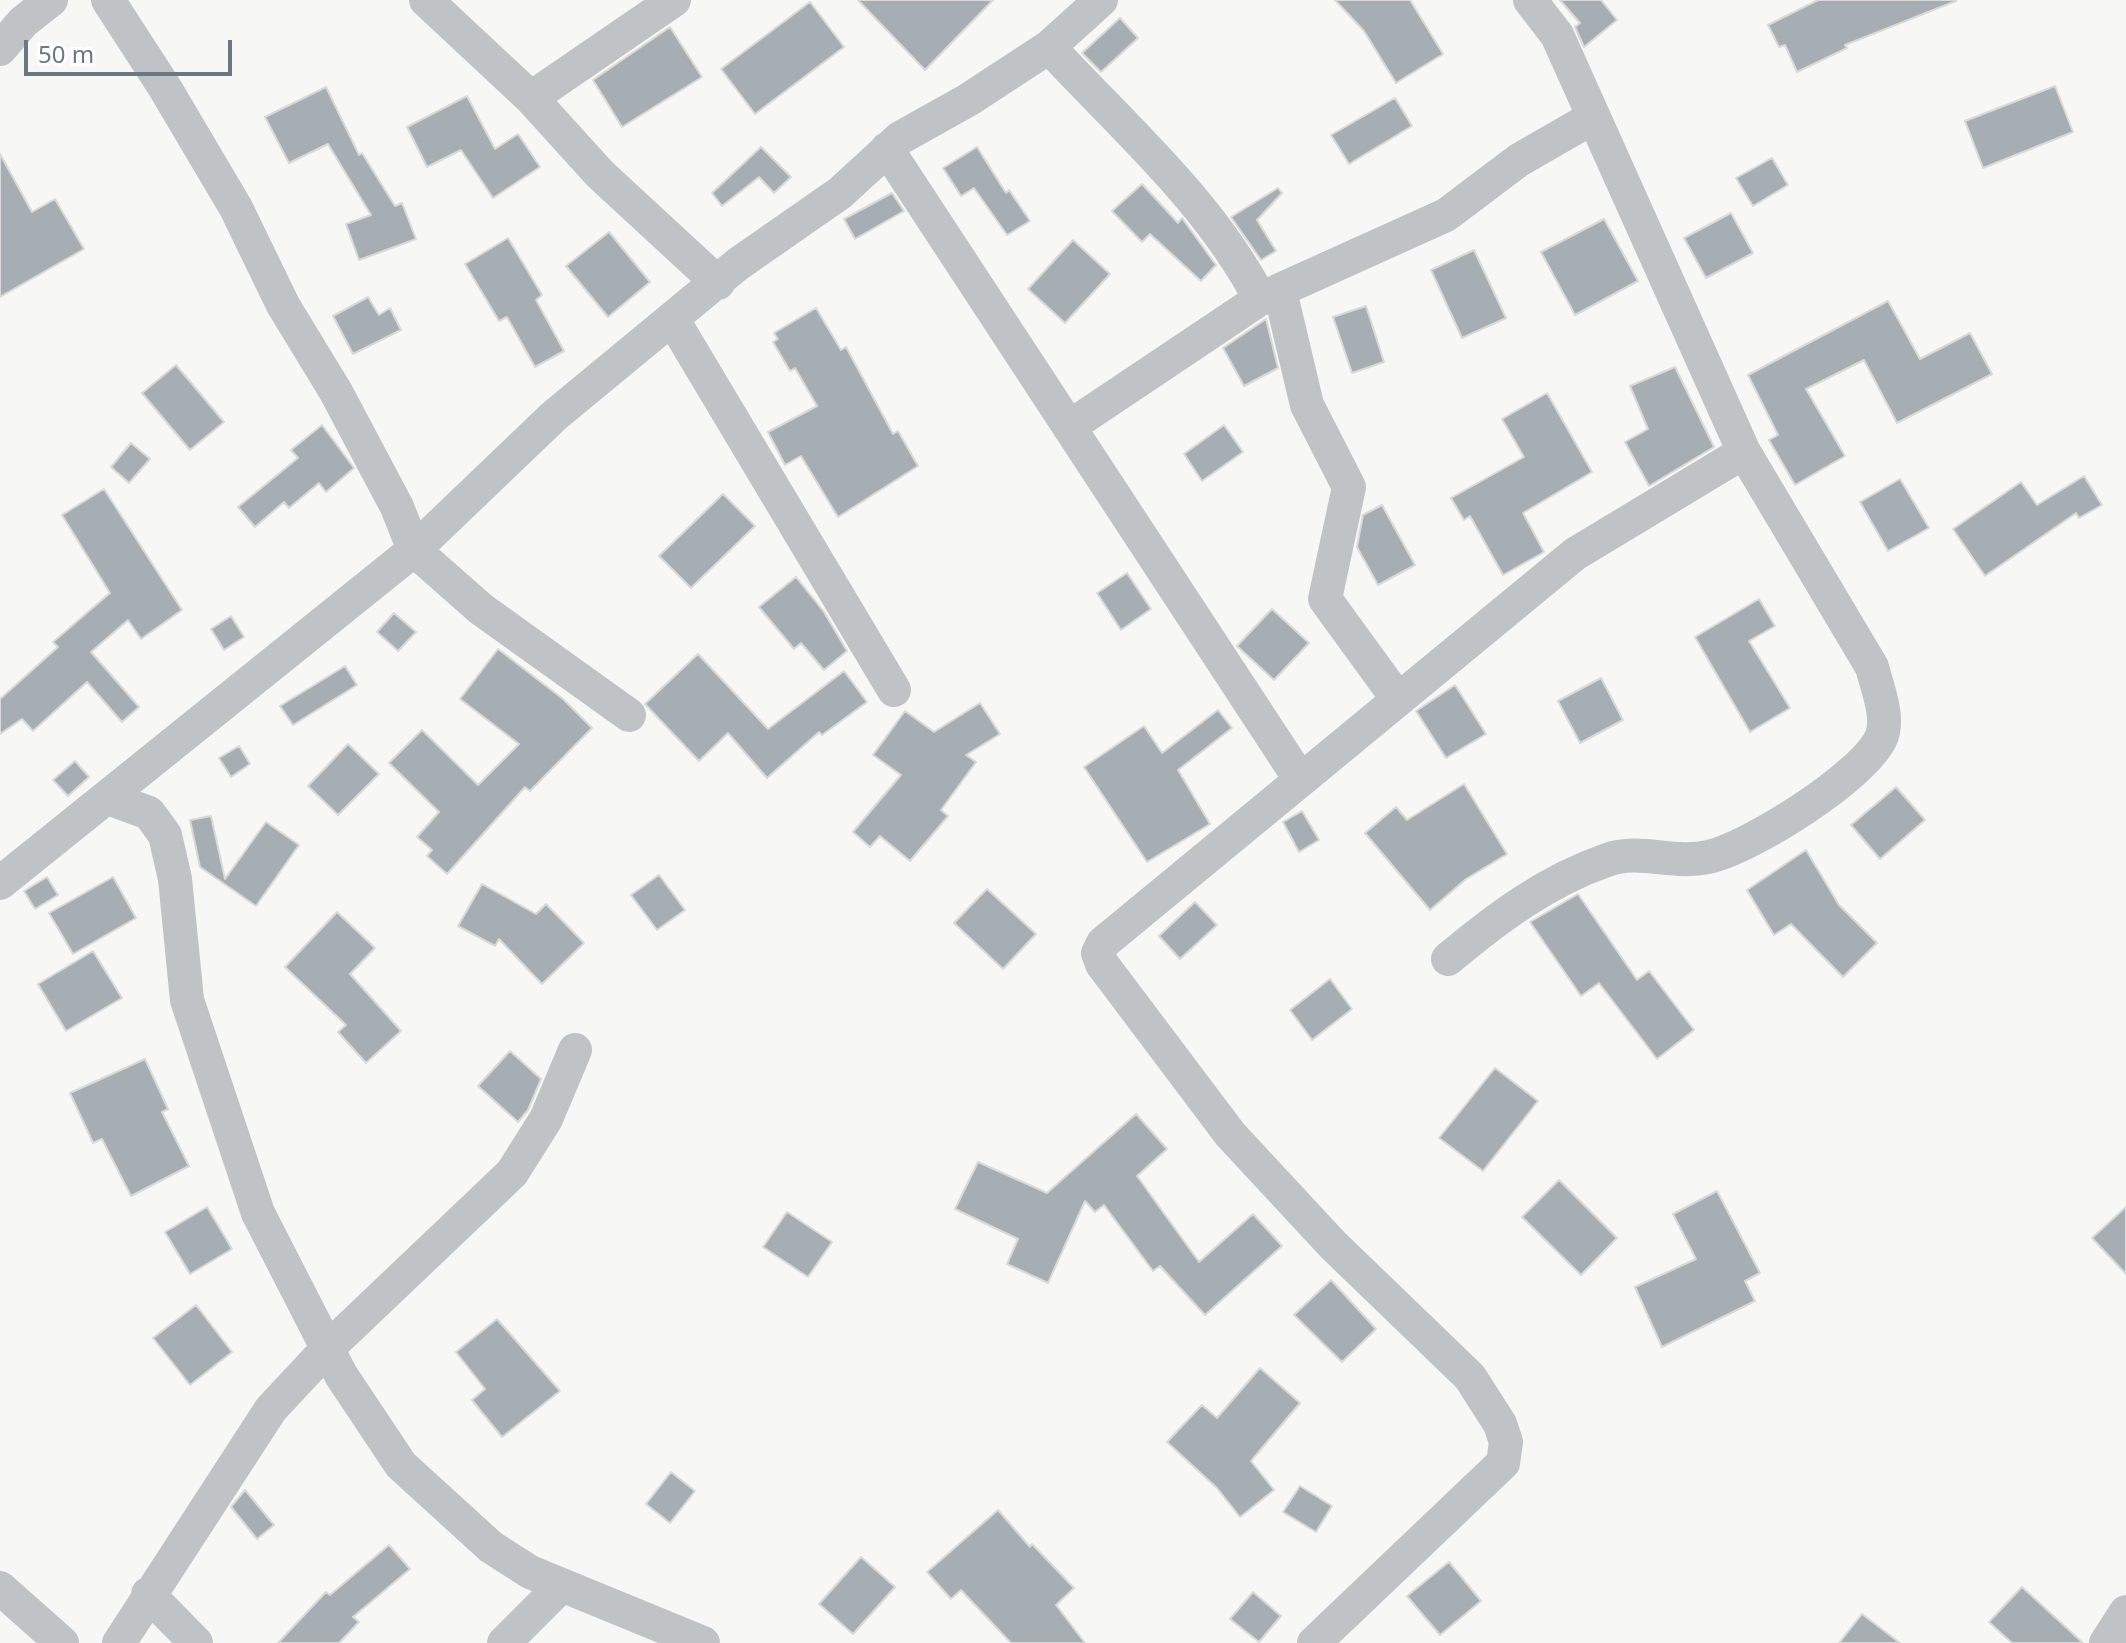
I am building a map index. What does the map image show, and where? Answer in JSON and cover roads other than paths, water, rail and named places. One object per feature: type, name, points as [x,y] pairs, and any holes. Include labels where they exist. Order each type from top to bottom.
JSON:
[{"type":"street","points":[[0,49],[23,22],[51,0]]},
{"type":"street","points":[[108,0],[165,88],[236,208],[283,305],[397,507],[414,550],[481,609],[629,715]]},
{"type":"street","points":[[426,0],[531,98],[600,174],[718,283]]},
{"type":"street","points":[[531,98],[674,0]]},
{"type":"street","points":[[0,883],[414,550],[554,416],[738,264],[840,193],[900,138],[968,100],[1049,47],[1101,0]]},
{"type":"street","points":[[1448,959],[1502,914],[1558,881],[1608,859],[1634,853],[1671,861],[1710,857],[1800,813],[1849,777],[1882,737],[1883,707],[1872,667],[1744,452],[1557,35],[1530,0]]},
{"type":"street","points":[[1049,47],[1214,224],[1240,261],[1270,295],[1307,405],[1349,487],[1325,599],[1397,698]]},
{"type":"street","points":[[1069,427],[1270,295],[1446,215],[1519,160],[1592,118]]},
{"type":"street","points":[[887,149],[1300,779]]},
{"type":"street","points":[[673,320],[894,690]]},
{"type":"street","points":[[1314,1643],[1503,1463],[1506,1442],[1500,1424],[1470,1377],[1333,1245],[1230,1134],[1102,964],[1098,953],[1103,943],[1575,554],[1744,452]]},
{"type":"street","points":[[148,762],[149,813]]},
{"type":"street","points":[[108,798],[149,813],[165,835],[175,879],[187,1000],[258,1213],[341,1375],[401,1465],[491,1547],[530,1572],[703,1643]]},
{"type":"street","points":[[119,1643],[271,1409],[328,1348],[512,1173],[546,1119],[575,1050]]},
{"type":"street","points":[[504,1643],[562,1585]]},
{"type":"street","points":[[0,1588],[62,1643]]},
{"type":"street","points":[[148,1594],[196,1643]]},
{"type":"street","points":[[2106,1643],[2126,1612]]}]
